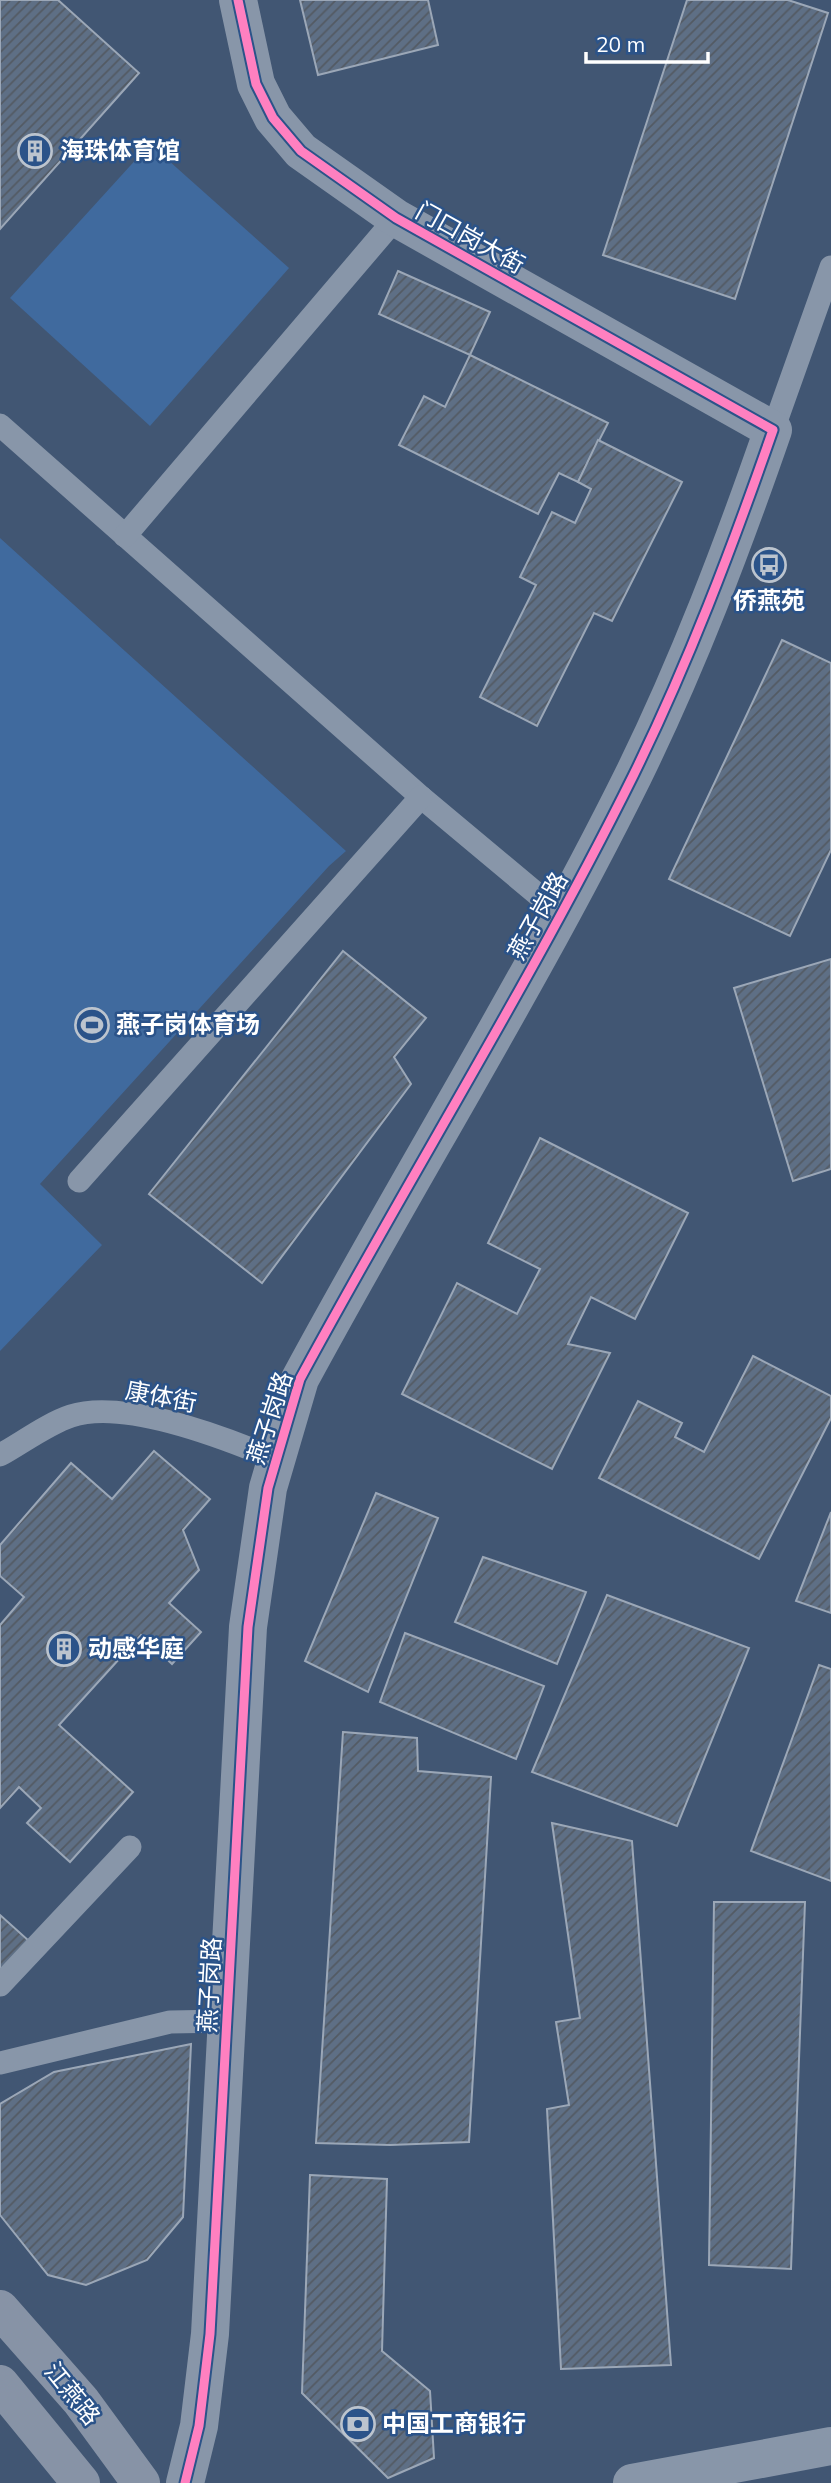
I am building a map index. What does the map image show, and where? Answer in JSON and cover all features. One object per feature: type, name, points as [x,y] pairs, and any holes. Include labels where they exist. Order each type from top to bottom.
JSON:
[{"type":"main road","name":"江燕路","points":[[0,2309],[81,2401],[141,2483]]},
{"type":"main road","name":"江燕路","points":[[0,2384],[81,2483]]},
{"type":"street","name":"门口岗大街","points":[[238,0],[256,84],[273,118],[301,152],[396,218],[773,430]]},
{"type":"street","name":"燕子岗路","points":[[184,2483],[199,2426],[209,2334],[248,1626],[256,1558],[275,1459],[300,1379],[561,914],[634,774],[727,561],[773,430]]},
{"type":"street","points":[[632,2483],[831,2446]]},
{"type":"lane","points":[[125,536],[396,218]]},
{"type":"lane","points":[[773,430],[831,267]]},
{"type":"lane","points":[[0,425],[421,797],[561,914]]},
{"type":"lane","points":[[79,1181],[421,797]]},
{"type":"lane","name":"康体街","points":[[0,1455],[72,1416],[130,1413],[237,1443],[275,1459]]},
{"type":"lane","points":[[0,1985],[130,1847]]},
{"type":"lane","points":[[0,2063],[170,2022],[227,2021]]},
{"type":"shaded area","points":[[150,144],[289,268],[150,426],[10,298]]},
{"type":"shaded area","name":"燕子岗体育场","points":[[0,538],[346,851],[329,866],[40,1184],[102,1245],[0,1351]]},
{"type":"building","name":"海珠体育馆","points":[[0,0],[58,0],[139,73],[0,229]]},
{"type":"building","points":[[300,0],[428,0],[438,45],[318,75]]},
{"type":"building","points":[[687,0],[788,0],[828,13],[735,299],[603,255]]},
{"type":"building","points":[[398,271],[490,312],[470,355],[379,314]]},
{"type":"building","points":[[470,355],[608,423],[578,482],[559,473],[538,514],[399,445],[424,396],[445,407]]},
{"type":"building","points":[[598,440],[682,482],[612,621],[594,613],[537,726],[480,697],[536,585],[520,577],[552,512],[575,523],[591,489],[578,482]]},
{"type":"building","points":[[782,640],[831,663],[831,850],[790,936],[669,879]]},
{"type":"building","points":[[343,951],[426,1018],[394,1057],[411,1084],[262,1283],[149,1194]]},
{"type":"building","points":[[831,959],[831,1169],[793,1181],[734,988]]},
{"type":"building","points":[[540,1138],[688,1213],[635,1319],[591,1297],[568,1344],[610,1353],[552,1469],[402,1394],[457,1283],[517,1314],[540,1269],[488,1243]]},
{"type":"building","points":[[753,1356],[831,1396],[831,1418],[759,1559],[599,1478],[638,1401],[682,1423],[675,1437],[704,1452]]},
{"type":"building","name":"动感华庭","points":[[154,1451],[210,1499],[183,1530],[199,1570],[169,1603],[201,1632],[172,1664],[141,1635],[59,1725],[133,1792],[70,1862],[27,1823],[41,1808],[19,1787],[0,1808],[0,1625],[24,1597],[0,1576],[0,1545],[71,1463],[112,1499]]},
{"type":"building","points":[[376,1493],[438,1518],[368,1692],[305,1661]]},
{"type":"building","points":[[831,1512],[831,1613],[796,1601]]},
{"type":"building","points":[[483,1557],[586,1592],[557,1664],[455,1622]]},
{"type":"building","points":[[607,1595],[749,1648],[677,1826],[532,1772]]},
{"type":"building","points":[[405,1633],[544,1686],[516,1759],[380,1702]]},
{"type":"building","points":[[819,1665],[831,1669],[831,1881],[751,1851]]},
{"type":"building","points":[[343,1732],[417,1738],[418,1771],[491,1777],[469,2142],[390,2145],[316,2143]]},
{"type":"building","points":[[552,1823],[632,1841],[671,2365],[561,2369],[547,2109],[569,2105],[556,2022],[580,2018]]},
{"type":"building","points":[[714,1902],[805,1902],[791,2269],[709,2265]]},
{"type":"building","points":[[0,1915],[29,1941],[0,1973]]},
{"type":"building","points":[[191,2044],[183,2217],[147,2260],[86,2285],[48,2275],[0,2215],[0,2104],[54,2072]]},
{"type":"building","points":[[310,2175],[387,2179],[382,2351],[430,2391],[434,2458],[388,2478],[302,2393]]},
{"type":"cycle path","points":[[185,2483],[199,2426],[210,2334],[248,1627],[268,1488],[300,1379],[512,1004],[633,776],[708,605],[773,430],[396,218],[301,151],[273,118],[256,84],[238,0]]},
{"type":"place","name":"海珠体育馆","points":[[35,151]]},
{"type":"place","name":"侨燕苑","points":[[769,565]]},
{"type":"place","name":"燕子岗体育场","points":[[92,1025]]},
{"type":"place","name":"动感华庭","points":[[64,1649]]},
{"type":"place","name":"中国工商银行","points":[[358,2424]]}]
